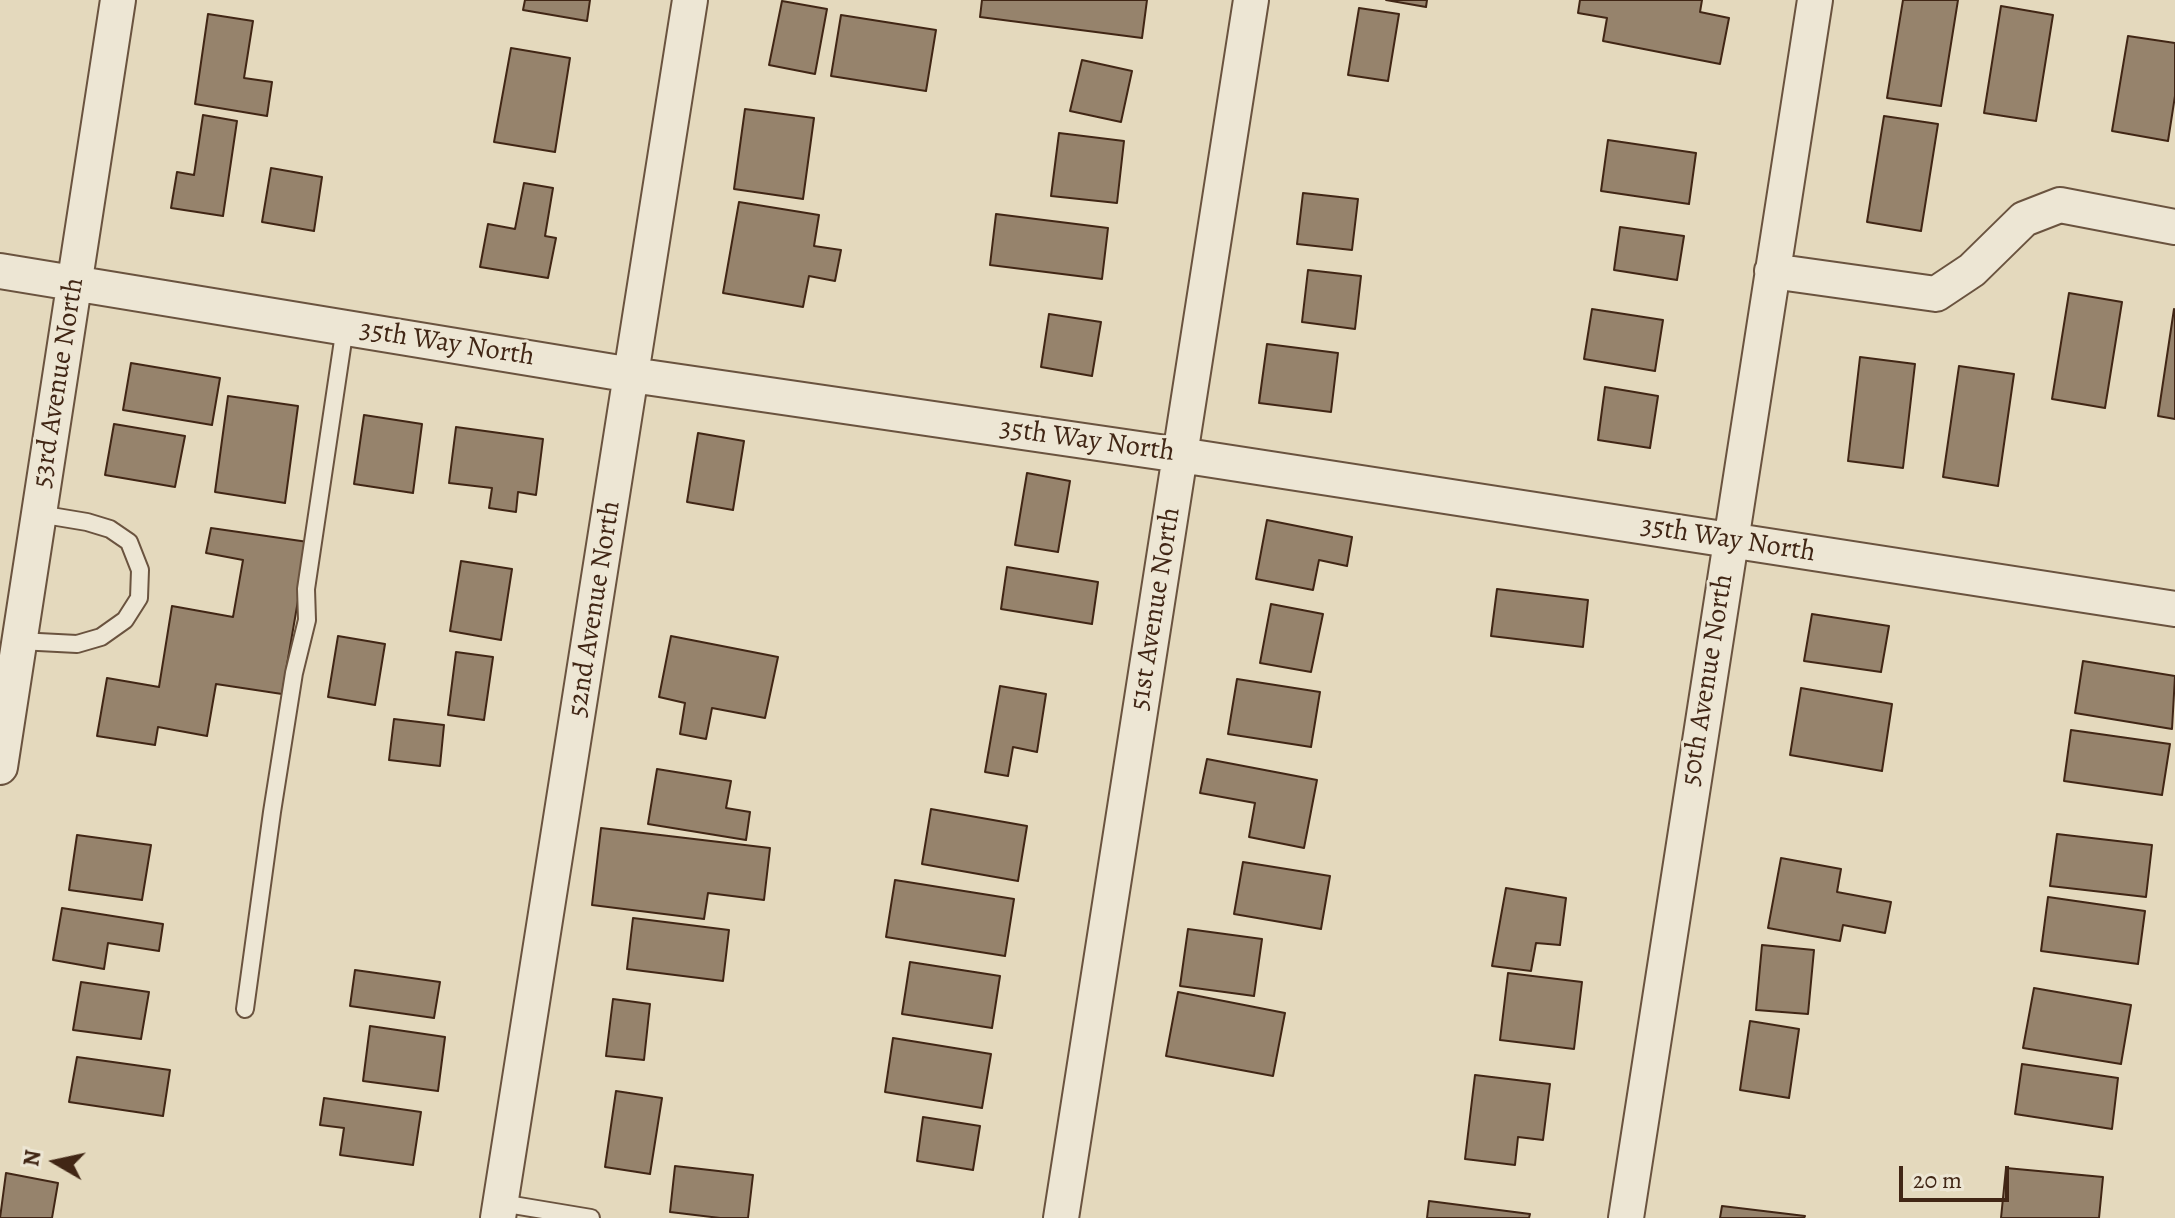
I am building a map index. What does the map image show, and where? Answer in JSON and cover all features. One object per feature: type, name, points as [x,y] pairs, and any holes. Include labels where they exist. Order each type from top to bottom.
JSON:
[{"type":"street","name":"53rd Avenue North","points":[[0,767],[118,0]]},
{"type":"street","name":"52nd Avenue North","points":[[499,1210],[690,0]]},
{"type":"street","name":"51st Avenue North","points":[[1061,1218],[1251,0]]},
{"type":"street","name":"50th Avenue North","points":[[1626,1218],[1815,0]]},
{"type":"street","points":[[1772,271],[1936,294],[1972,270],[2024,219],[2060,205],[2175,227]]},
{"type":"street","name":"35th Way North","points":[[0,271],[632,375],[1180,455],[2175,609]]},
{"type":"lane","points":[[245,1009],[289,704],[307,620],[306,589],[345,327]]},
{"type":"lane","points":[[19,641],[77,644],[101,637],[125,620],[139,598],[140,570],[129,542],[110,529],[39,514]]},
{"type":"lane","points":[[499,1210],[591,1218]]},
{"type":"building","points":[[525,0],[590,0],[587,21],[523,10]]},
{"type":"building","points":[[982,0],[1147,0],[1142,38],[980,17]]},
{"type":"building","points":[[1386,0],[1427,0],[1426,7]]},
{"type":"building","points":[[1580,0],[1702,0],[1700,12],[1729,18],[1720,64],[1603,41],[1607,18],[1578,13]]},
{"type":"building","points":[[1903,0],[1958,0],[1941,106],[1887,98]]},
{"type":"building","points":[[782,1],[827,9],[815,74],[769,65]]},
{"type":"building","points":[[2001,6],[2053,15],[2036,121],[1984,113]]},
{"type":"building","points":[[1359,8],[1399,14],[1388,81],[1348,75]]},
{"type":"building","points":[[208,14],[253,21],[244,78],[272,82],[267,116],[195,104]]},
{"type":"building","points":[[841,15],[936,30],[926,91],[831,76]]},
{"type":"building","points":[[2128,36],[2175,43],[2175,96],[2168,141],[2112,131]]},
{"type":"building","points":[[511,48],[570,58],[555,152],[494,142]]},
{"type":"building","points":[[1082,60],[1132,71],[1121,122],[1070,111]]},
{"type":"building","points":[[745,109],[814,118],[803,199],[734,189]]},
{"type":"building","points":[[203,115],[237,121],[223,216],[171,208],[177,172],[194,175]]},
{"type":"building","points":[[1884,116],[1938,124],[1921,231],[1867,222]]},
{"type":"building","points":[[1059,133],[1124,141],[1117,203],[1051,196]]},
{"type":"building","points":[[1608,140],[1696,153],[1689,204],[1601,191]]},
{"type":"building","points":[[271,168],[322,177],[314,231],[262,222]]},
{"type":"building","points":[[524,183],[553,188],[545,236],[556,238],[548,278],[480,267],[488,224],[515,229]]},
{"type":"building","points":[[1303,193],[1358,199],[1352,250],[1297,244]]},
{"type":"building","points":[[739,202],[819,215],[814,246],[841,250],[835,281],[809,276],[803,307],[723,293]]},
{"type":"building","points":[[996,214],[1108,228],[1102,279],[990,265]]},
{"type":"building","points":[[1620,227],[1684,236],[1677,280],[1614,270]]},
{"type":"building","points":[[1308,270],[1361,276],[1355,329],[1302,322]]},
{"type":"building","points":[[2069,293],[2122,302],[2105,408],[2052,399]]},
{"type":"building","points":[[1592,309],[1663,320],[1655,371],[1584,359]]},
{"type":"building","points":[[2175,310],[2175,419],[2158,416]]},
{"type":"building","points":[[1049,314],[1101,322],[1092,376],[1041,367]]},
{"type":"building","points":[[1267,344],[1338,353],[1331,412],[1259,403]]},
{"type":"building","points":[[1860,357],[1915,364],[1903,468],[1848,461]]},
{"type":"building","points":[[131,363],[220,378],[212,425],[123,410]]},
{"type":"building","points":[[1959,366],[2014,374],[1998,486],[1943,477]]},
{"type":"building","points":[[1605,387],[1658,396],[1650,448],[1598,440]]},
{"type":"building","points":[[228,396],[298,406],[285,503],[215,492]]},
{"type":"building","points":[[364,415],[422,424],[413,493],[354,484]]},
{"type":"building","points":[[114,424],[185,436],[175,487],[105,475]]},
{"type":"building","points":[[456,427],[543,439],[536,495],[518,492],[516,512],[489,508],[492,488],[449,483]]},
{"type":"building","points":[[698,433],[744,441],[733,510],[687,502]]},
{"type":"building","points":[[1027,473],[1070,481],[1058,552],[1015,545]]},
{"type":"building","points":[[1267,520],[1352,537],[1347,566],[1319,560],[1313,590],[1256,579]]},
{"type":"building","points":[[211,528],[308,542],[282,694],[216,684],[207,736],[158,727],[155,745],[97,736],[107,678],[159,687],[172,606],[233,617],[243,560],[206,553]]},
{"type":"building","points":[[461,561],[512,569],[501,640],[450,631]]},
{"type":"building","points":[[1007,567],[1098,582],[1092,624],[1001,609]]},
{"type":"building","points":[[1497,589],[1588,600],[1583,647],[1491,636]]},
{"type":"building","points":[[1271,604],[1323,614],[1311,672],[1260,663]]},
{"type":"building","points":[[1812,614],[1889,626],[1881,672],[1804,661]]},
{"type":"building","points":[[338,636],[385,644],[375,705],[328,697]]},
{"type":"building","points":[[671,636],[778,657],[765,718],[712,708],[706,739],[680,734],[685,703],[659,697]]},
{"type":"building","points":[[456,652],[493,657],[484,720],[448,715]]},
{"type":"building","points":[[2083,661],[2175,676],[2172,729],[2075,713]]},
{"type":"building","points":[[1237,679],[1320,692],[1311,747],[1228,734]]},
{"type":"building","points":[[1000,686],[1046,694],[1037,752],[1013,747],[1008,776],[985,772]]},
{"type":"building","points":[[1801,688],[1892,704],[1882,771],[1790,755]]},
{"type":"building","points":[[394,719],[444,725],[440,766],[389,760]]},
{"type":"building","points":[[2071,730],[2170,744],[2162,795],[2064,781]]},
{"type":"building","points":[[1207,759],[1317,780],[1304,848],[1249,837],[1255,803],[1200,793]]},
{"type":"building","points":[[657,769],[731,781],[726,808],[750,812],[746,840],[648,824]]},
{"type":"building","points":[[931,809],[1027,826],[1018,881],[922,864]]},
{"type":"building","points":[[601,828],[770,848],[764,900],[708,893],[704,919],[592,905]]},
{"type":"building","points":[[2057,834],[2152,845],[2146,897],[2050,886]]},
{"type":"building","points":[[77,835],[151,845],[142,900],[69,890]]},
{"type":"building","points":[[1781,858],[1841,869],[1837,892],[1891,902],[1885,933],[1843,925],[1840,941],[1768,928]]},
{"type":"building","points":[[1243,862],[1330,876],[1321,929],[1234,914]]},
{"type":"building","points":[[895,880],[1014,899],[1005,956],[886,937]]},
{"type":"building","points":[[1506,888],[1566,898],[1560,945],[1536,943],[1531,971],[1492,966]]},
{"type":"building","points":[[2048,897],[2145,911],[2138,964],[2041,951]]},
{"type":"building","points":[[62,908],[163,924],[159,951],[108,943],[104,969],[53,960]]},
{"type":"building","points":[[633,918],[729,930],[723,981],[627,969]]},
{"type":"building","points":[[1188,929],[1262,939],[1254,996],[1180,986]]},
{"type":"building","points":[[1762,945],[1814,950],[1808,1014],[1756,1010]]},
{"type":"building","points":[[910,962],[1000,976],[992,1028],[902,1014]]},
{"type":"building","points":[[355,970],[440,982],[434,1018],[350,1006]]},
{"type":"building","points":[[1508,973],[1582,982],[1574,1049],[1500,1040]]},
{"type":"building","points":[[81,982],[149,992],[141,1039],[73,1030]]},
{"type":"building","points":[[2034,988],[2131,1005],[2121,1064],[2023,1048]]},
{"type":"building","points":[[1178,992],[1285,1013],[1273,1076],[1166,1056]]},
{"type":"building","points":[[613,999],[650,1004],[644,1060],[606,1056]]},
{"type":"building","points":[[1750,1021],[1799,1029],[1789,1098],[1740,1090]]},
{"type":"building","points":[[370,1026],[445,1037],[438,1091],[363,1081]]},
{"type":"building","points":[[893,1038],[991,1054],[982,1108],[885,1092]]},
{"type":"building","points":[[77,1057],[170,1070],[163,1116],[69,1102]]},
{"type":"building","points":[[2022,1064],[2118,1078],[2112,1129],[2015,1114]]},
{"type":"building","points":[[1475,1075],[1550,1084],[1543,1140],[1518,1137],[1515,1165],[1465,1159]]},
{"type":"building","points":[[616,1091],[662,1098],[650,1174],[605,1167]]},
{"type":"building","points":[[324,1098],[421,1112],[413,1165],[340,1155],[344,1128],[320,1125]]},
{"type":"building","points":[[923,1117],[980,1126],[973,1170],[917,1161]]},
{"type":"building","points":[[675,1166],[753,1175],[748,1218],[670,1212]]},
{"type":"building","points":[[2006,1168],[2103,1177],[2099,1218],[2001,1218]]},
{"type":"building","points":[[6,1173],[58,1183],[52,1218],[0,1218]]},
{"type":"building","points":[[1429,1201],[1530,1214],[1529,1218],[1427,1218]]},
{"type":"building","points":[[1722,1206],[1805,1216],[1720,1218]]}]
